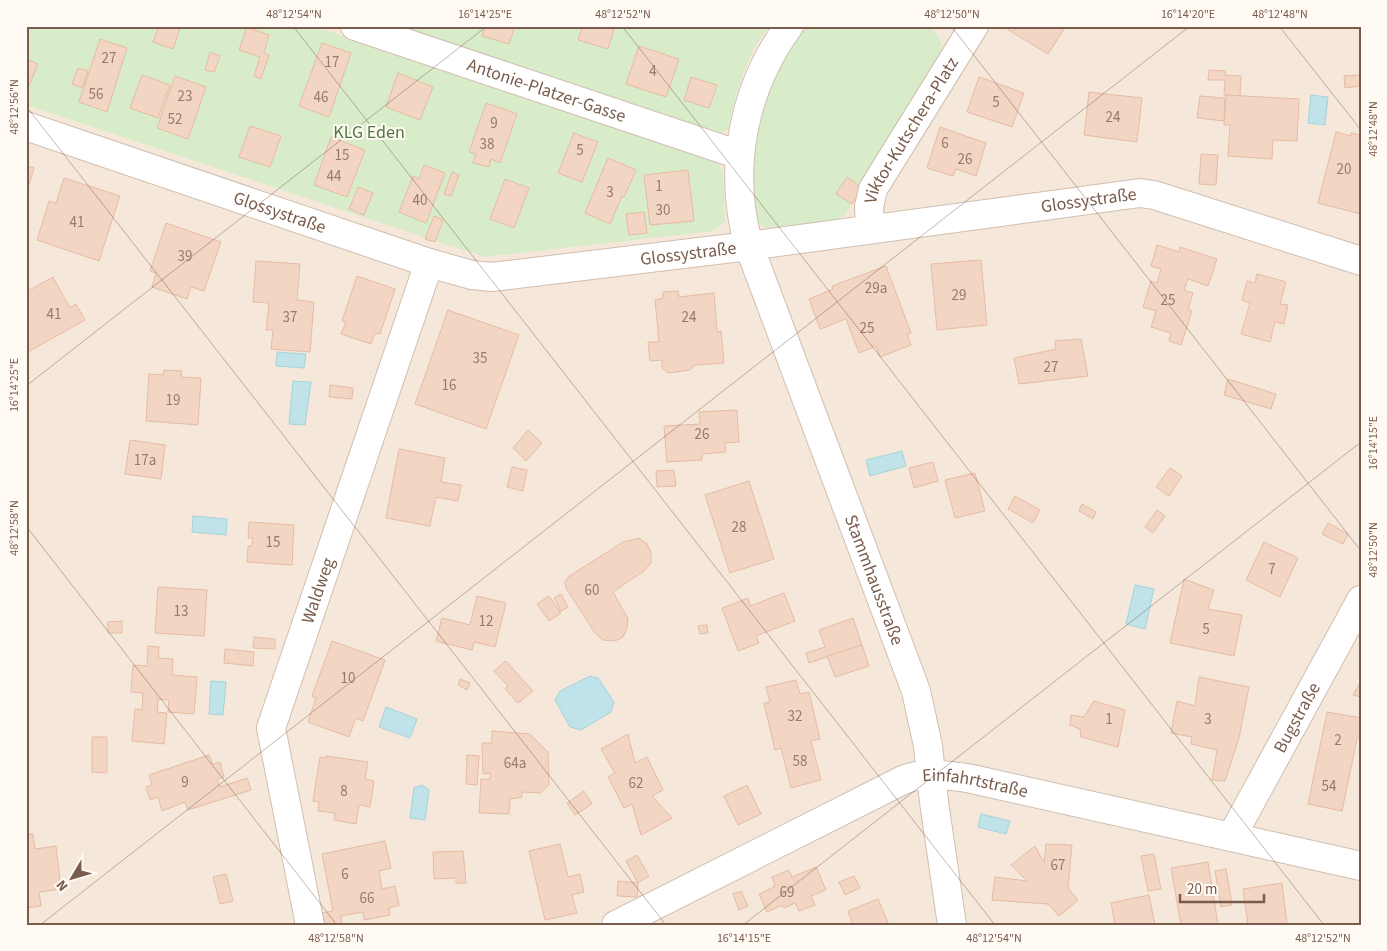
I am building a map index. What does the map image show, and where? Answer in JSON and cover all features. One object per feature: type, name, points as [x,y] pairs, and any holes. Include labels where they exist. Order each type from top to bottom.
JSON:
[{"type":"street","name":"Antonie-Platzer-Gasse","points":[[355,26],[740,155]]},
{"type":"street","points":[[749,246],[739,201],[738,176],[742,136],[758,78],[789,26]]},
{"type":"street","name":"Viktor-Kutschera-Platz","points":[[870,228],[869,207],[873,189],[964,30]]},
{"type":"street","name":"Glossystraße","points":[[26,126],[429,263],[472,275],[492,277],[749,246],[870,228],[1148,193],[1361,260]]},
{"type":"street","name":"Stammhausstraße","points":[[749,246],[916,691],[924,719],[952,925]]},
{"type":"street","name":"Waldweg","points":[[310,925],[271,728],[429,263]]},
{"type":"street","name":"Bugstraße","points":[[1232,836],[1361,600]]},
{"type":"street","name":"Einfahrtstraße","points":[[616,925],[905,779],[917,775],[932,774],[972,779],[1361,866]]},
{"type":"shaded area","points":[[26,26],[1361,26],[1361,925],[26,925]]},
{"type":"green space","name":"KLG Eden","points":[[26,26],[313,26],[717,161],[723,172],[725,221],[714,231],[484,257],[26,105]]},
{"type":"green space","points":[[396,26],[769,26],[754,50],[742,75],[728,130],[718,134]]},
{"type":"green space","points":[[803,26],[929,26],[940,40],[941,58],[844,216],[830,223],[773,231],[758,223],[750,194],[759,115],[786,48]]},
{"type":"water","points":[[1311,95],[1328,97],[1325,125],[1308,123]]},
{"type":"water","points":[[277,352],[306,354],[304,368],[276,366]]},
{"type":"water","points":[[293,381],[311,382],[305,425],[289,424]]},
{"type":"water","points":[[902,451],[906,466],[870,476],[866,460]]},
{"type":"water","points":[[193,516],[227,519],[226,535],[192,532]]},
{"type":"water","points":[[1135,585],[1154,589],[1145,629],[1126,624]]},
{"type":"water","points":[[590,676],[598,678],[614,702],[611,712],[581,730],[570,727],[555,700],[560,691]]},
{"type":"water","points":[[211,681],[226,682],[223,715],[209,714]]},
{"type":"water","points":[[386,707],[417,719],[410,738],[379,727]]},
{"type":"water","points":[[422,785],[429,790],[425,820],[410,818],[414,788]]},
{"type":"water","points":[[981,814],[1010,821],[1006,834],[978,827]]},
{"type":"building","points":[[159,26],[181,26],[173,49],[153,42]]},
{"type":"building","points":[[485,26],[515,26],[509,44],[482,36]]},
{"type":"building","points":[[583,26],[615,26],[608,49],[578,40]]},
{"type":"building","points":[[1009,26],[1066,26],[1048,54],[1007,29]]},
{"type":"building","points":[[247,27],[269,35],[264,53],[269,55],[261,79],[254,76],[260,57],[239,50]]},
{"type":"building","points":[[100,39],[127,48],[107,112],[79,102]]},
{"type":"building","points":[[322,43],[351,53],[329,117],[299,106]]},
{"type":"building","points":[[639,46],[679,59],[666,97],[626,84]]},
{"type":"building","points":[[210,52],[220,56],[214,72],[205,70]]},
{"type":"building","points":[[26,59],[38,64],[29,86],[26,85]]},
{"type":"building","points":[[78,68],[88,71],[82,88],[72,84]]},
{"type":"building","points":[[1209,70],[1225,71],[1225,75],[1241,76],[1240,96],[1224,95],[1225,80],[1208,80]]},
{"type":"building","points":[[398,73],[433,87],[420,120],[386,107]]},
{"type":"building","points":[[142,75],[170,85],[158,118],[130,108]]},
{"type":"building","points":[[1361,75],[1361,86],[1345,88],[1344,76]]},
{"type":"building","points":[[175,76],[206,87],[188,139],[157,128]]},
{"type":"building","points":[[691,77],[717,85],[709,108],[684,100]]},
{"type":"building","points":[[979,77],[1024,93],[1012,127],[967,112]]},
{"type":"building","points":[[1089,92],[1142,98],[1137,142],[1084,135]]},
{"type":"building","points":[[1226,95],[1299,99],[1297,141],[1273,140],[1272,159],[1228,156],[1230,125],[1224,125]]},
{"type":"building","points":[[1200,96],[1225,98],[1224,121],[1197,118]]},
{"type":"building","points":[[486,103],[517,114],[500,163],[491,159],[489,167],[473,163],[476,154],[469,152]]},
{"type":"building","points":[[250,126],[281,136],[270,167],[239,157]]},
{"type":"building","points":[[940,127],[986,143],[976,176],[956,169],[953,176],[927,168]]},
{"type":"building","points":[[1336,132],[1351,136],[1351,133],[1361,135],[1361,214],[1318,203]]},
{"type":"building","points":[[574,133],[598,142],[582,182],[558,173]]},
{"type":"building","points":[[331,137],[365,150],[347,197],[314,185]]},
{"type":"building","points":[[1201,154],[1218,155],[1216,185],[1199,184]]},
{"type":"building","points":[[608,158],[636,170],[610,224],[585,213]]},
{"type":"building","points":[[424,165],[445,173],[426,223],[399,212],[413,176],[419,179]]},
{"type":"building","points":[[26,166],[34,168],[26,195]]},
{"type":"building","points":[[688,170],[694,221],[650,225],[644,175]]},
{"type":"building","points":[[452,172],[459,175],[451,196],[444,194]]},
{"type":"building","points":[[847,177],[862,188],[852,204],[836,194]]},
{"type":"building","points":[[64,178],[120,196],[99,261],[37,240],[49,201],[56,203]]},
{"type":"building","points":[[505,179],[529,188],[514,228],[490,219]]},
{"type":"building","points":[[358,187],[373,193],[364,215],[349,209]]},
{"type":"building","points":[[644,212],[647,233],[629,235],[626,214]]},
{"type":"building","points":[[434,216],[443,220],[435,242],[425,239]]},
{"type":"building","points":[[166,223],[221,242],[204,291],[191,287],[187,299],[152,287],[156,273],[150,271]]},
{"type":"building","points":[[1157,245],[1179,252],[1180,247],[1217,259],[1208,286],[1188,279],[1184,290],[1193,293],[1188,309],[1192,311],[1181,345],[1169,341],[1171,333],[1151,327],[1156,311],[1143,307],[1151,281],[1157,283],[1161,269],[1151,266]]},
{"type":"building","points":[[981,260],[987,325],[937,330],[931,264]]},
{"type":"building","points":[[256,261],[300,264],[297,300],[314,302],[310,352],[271,349],[273,330],[266,330],[269,303],[253,302]]},
{"type":"building","points":[[886,266],[911,333],[907,334],[911,345],[880,357],[876,346],[859,353],[846,319],[820,329],[809,299],[833,289],[832,286]]},
{"type":"building","points":[[1257,274],[1286,282],[1280,304],[1288,305],[1284,324],[1275,322],[1270,342],[1241,334],[1250,303],[1242,300],[1247,281],[1255,283]]},
{"type":"building","points":[[357,276],[395,289],[380,334],[375,333],[371,344],[341,334],[346,322],[342,321]]},
{"type":"building","points":[[53,277],[70,308],[76,304],[85,320],[26,353],[26,292]]},
{"type":"building","points":[[678,291],[679,297],[714,293],[717,332],[721,331],[724,363],[695,365],[690,370],[668,373],[662,368],[662,360],[650,361],[648,342],[659,342],[655,300],[663,298],[663,292]]},
{"type":"building","points":[[448,310],[519,335],[486,429],[415,404]]},
{"type":"building","points":[[1081,339],[1088,376],[1019,384],[1014,358],[1056,349],[1055,341]]},
{"type":"building","points":[[164,370],[182,371],[181,377],[201,378],[198,425],[146,421],[149,374],[163,375]]},
{"type":"building","points":[[1228,379],[1276,394],[1271,409],[1224,395]]},
{"type":"building","points":[[330,385],[353,388],[352,399],[329,397]]},
{"type":"building","points":[[737,410],[739,442],[725,443],[726,452],[702,454],[702,460],[667,462],[664,426],[700,424],[699,412]]},
{"type":"building","points":[[528,430],[542,443],[526,461],[513,448]]},
{"type":"building","points":[[130,440],[165,445],[161,479],[125,474]]},
{"type":"building","points":[[399,449],[445,458],[441,482],[461,485],[458,501],[436,497],[430,526],[386,518]]},
{"type":"building","points":[[933,462],[938,481],[914,488],[909,468]]},
{"type":"building","points":[[512,467],[527,470],[523,491],[507,487]]},
{"type":"building","points":[[1170,468],[1182,476],[1169,496],[1156,487]]},
{"type":"building","points":[[674,470],[676,486],[657,487],[656,471]]},
{"type":"building","points":[[975,473],[985,511],[955,518],[945,480]]},
{"type":"building","points":[[749,481],[774,559],[730,573],[705,495]]},
{"type":"building","points":[[1015,496],[1040,510],[1033,523],[1008,509]]},
{"type":"building","points":[[1082,504],[1096,512],[1093,519],[1079,511]]},
{"type":"building","points":[[1157,510],[1165,516],[1153,533],[1145,527]]},
{"type":"building","points":[[249,522],[294,525],[292,565],[247,562],[248,546],[252,546],[253,538],[248,538]]},
{"type":"building","points":[[1328,523],[1348,534],[1343,544],[1322,534]]},
{"type":"building","points":[[639,538],[647,544],[651,552],[651,563],[645,570],[613,592],[628,619],[627,628],[623,637],[615,641],[603,640],[595,633],[566,588],[565,582],[568,577],[623,542]]},
{"type":"building","points":[[1264,542],[1298,558],[1280,597],[1246,580]]},
{"type":"building","points":[[1184,579],[1214,590],[1208,609],[1242,615],[1234,656],[1170,643]]},
{"type":"building","points":[[158,587],[207,590],[204,636],[155,633]]},
{"type":"building","points":[[784,593],[795,621],[756,636],[759,643],[738,651],[722,608],[748,598],[750,606]]},
{"type":"building","points":[[561,594],[568,607],[561,611],[554,598]]},
{"type":"building","points":[[477,596],[506,603],[495,647],[474,642],[472,650],[436,641],[442,618],[470,625]]},
{"type":"building","points":[[549,596],[561,613],[549,621],[537,604]]},
{"type":"building","points":[[853,618],[862,645],[809,663],[806,653],[825,647],[819,630]]},
{"type":"building","points":[[122,621],[122,633],[108,633],[108,622]]},
{"type":"building","points":[[707,625],[708,633],[700,634],[698,626]]},
{"type":"building","points":[[254,637],[275,639],[275,649],[253,648]]},
{"type":"building","points":[[332,641],[385,660],[363,721],[356,718],[349,737],[308,722],[316,698],[312,696]]},
{"type":"building","points":[[862,645],[869,666],[835,677],[827,656]]},
{"type":"building","points":[[148,646],[159,647],[158,658],[173,659],[172,675],[197,677],[194,714],[168,712],[169,700],[158,699],[157,712],[167,713],[164,744],[132,741],[135,709],[142,710],[143,693],[131,692],[133,665],[147,666]]},
{"type":"building","points":[[225,649],[254,652],[253,666],[224,663]]},
{"type":"building","points":[[506,661],[533,691],[518,703],[505,689],[508,686],[494,671]]},
{"type":"building","points":[[1199,677],[1249,687],[1239,738],[1225,781],[1212,780],[1217,750],[1191,744],[1192,737],[1171,733],[1177,701],[1195,706]]},
{"type":"building","points":[[460,679],[470,683],[467,690],[458,685]]},
{"type":"building","points":[[796,680],[800,694],[809,692],[820,739],[811,741],[821,780],[791,788],[781,748],[775,750],[764,703],[770,702],[766,687]]},
{"type":"building","points":[[1361,681],[1361,697],[1353,695]]},
{"type":"building","points":[[1094,701],[1125,710],[1118,747],[1081,737],[1080,729],[1070,725],[1071,715],[1084,717]]},
{"type":"building","points":[[1327,712],[1361,718],[1361,739],[1357,739],[1342,811],[1308,804]]},
{"type":"building","points":[[492,731],[530,734],[548,752],[549,785],[540,793],[522,792],[522,797],[510,799],[509,814],[479,813],[481,779],[490,779],[490,773],[483,774],[482,743],[492,743]]},
{"type":"building","points":[[628,734],[635,763],[647,757],[663,790],[652,796],[672,818],[641,835],[632,804],[624,808],[608,777],[615,773],[601,749]]},
{"type":"building","points":[[92,737],[107,737],[107,773],[92,772]]},
{"type":"building","points":[[209,755],[213,764],[220,762],[224,777],[217,779],[220,787],[247,778],[251,790],[188,810],[185,802],[162,811],[158,797],[150,800],[146,787],[152,785],[149,775]]},
{"type":"building","points":[[467,755],[479,756],[477,785],[466,784]]},
{"type":"building","points":[[326,756],[368,762],[365,779],[374,781],[370,807],[359,805],[356,824],[334,820],[335,813],[318,811],[319,802],[313,801],[320,757],[326,758]]},
{"type":"building","points":[[747,785],[761,814],[738,825],[724,796]]},
{"type":"building","points":[[584,791],[592,804],[575,815],[567,803]]},
{"type":"building","points":[[26,834],[33,834],[35,849],[56,846],[61,889],[39,892],[41,906],[26,908]]},
{"type":"building","points":[[385,841],[391,868],[379,871],[382,889],[395,886],[399,905],[389,908],[390,915],[364,920],[363,912],[341,916],[342,925],[323,925],[321,913],[333,911],[322,854]]},
{"type":"building","points":[[560,844],[568,877],[580,874],[584,892],[572,895],[577,913],[545,920],[529,851]]},
{"type":"building","points":[[1046,844],[1072,845],[1068,888],[1078,900],[1059,916],[1048,904],[992,900],[995,877],[1027,881],[1011,865],[1035,846],[1044,863]]},
{"type":"building","points":[[463,851],[466,883],[456,883],[456,878],[434,879],[433,852]]},
{"type":"building","points":[[1154,854],[1161,889],[1148,891],[1141,856]]},
{"type":"building","points":[[637,855],[649,876],[638,883],[626,861]]},
{"type":"building","points":[[1208,862],[1218,925],[1181,925],[1171,868]]},
{"type":"building","points":[[816,867],[826,890],[811,896],[815,905],[799,911],[795,903],[784,908],[782,905],[767,912],[759,894],[774,887],[772,877],[789,870],[792,877]]},
{"type":"building","points":[[1226,869],[1232,905],[1221,907],[1215,871]]},
{"type":"building","points":[[226,874],[233,901],[220,904],[213,877]]},
{"type":"building","points":[[854,876],[860,888],[845,895],[839,882]]},
{"type":"building","points":[[618,881],[638,883],[637,897],[617,896]]},
{"type":"building","points":[[1282,883],[1287,925],[1248,925],[1243,889]]},
{"type":"building","points":[[741,891],[748,906],[739,910],[733,894]]},
{"type":"building","points":[[1149,895],[1155,925],[1115,925],[1111,903]]},
{"type":"building","points":[[878,899],[889,925],[853,925],[848,911]]}]
